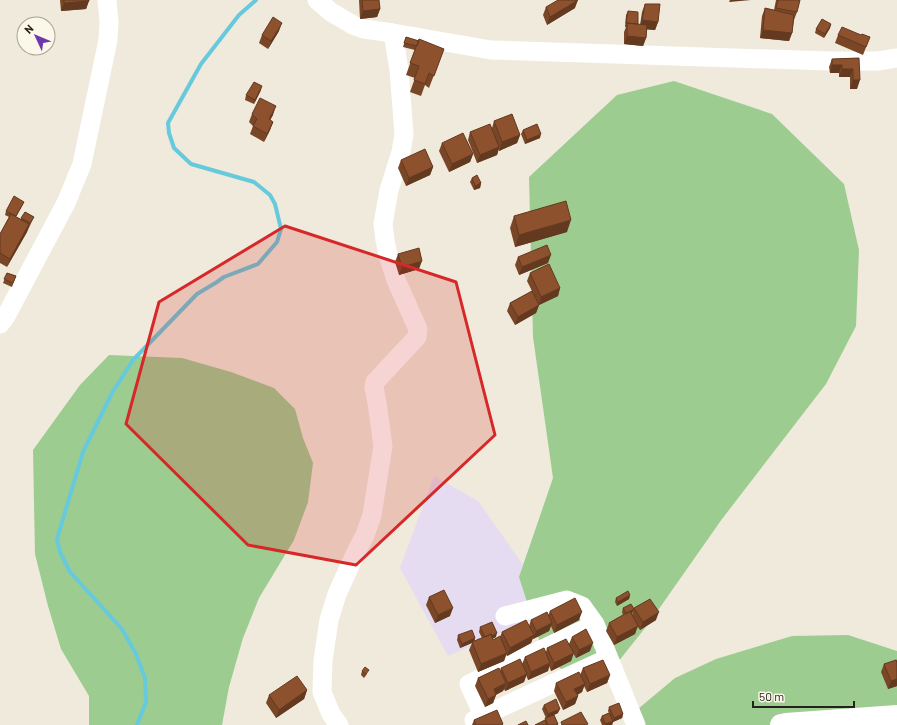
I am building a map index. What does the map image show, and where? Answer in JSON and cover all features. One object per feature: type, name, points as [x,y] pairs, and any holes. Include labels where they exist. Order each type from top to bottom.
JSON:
[{"type":"main road","points":[[781,725],[897,716]]},
{"type":"street","points":[[0,324],[6,316],[66,203],[82,164],[108,40],[109,22],[107,0]]},
{"type":"street","points":[[317,0],[331,12],[353,25],[364,29],[491,50],[829,61],[897,58]]},
{"type":"street","points":[[339,725],[331,714],[322,692],[323,660],[329,620],[337,594],[365,535],[372,515],[383,446],[378,403],[374,387],[375,382],[417,337],[418,329],[396,280],[388,255],[383,224],[389,190],[401,152],[404,134],[400,70],[393,33]]},
{"type":"street","points":[[505,616],[567,600],[582,606],[595,624],[636,725]]},
{"type":"street","points":[[595,624],[470,684],[479,717],[609,658]]},
{"type":"highlighted area","points":[[285,226],[456,282],[495,435],[356,565],[248,545],[126,424],[159,302]]},
{"type":"shaded area","points":[[434,476],[478,501],[545,596],[573,602],[448,656],[400,568]]},
{"type":"green space","points":[[674,81],[772,114],[844,184],[859,250],[856,326],[826,384],[722,519],[649,623],[610,672],[575,682],[543,652],[519,577],[553,478],[533,337],[529,177],[617,95]]},
{"type":"green space","points":[[109,355],[182,358],[231,372],[274,388],[295,409],[303,438],[313,463],[308,502],[294,540],[259,598],[243,638],[229,687],[222,725],[89,725],[89,696],[61,649],[35,554],[33,450],[80,385]]},
{"type":"green space","points":[[848,635],[897,651],[897,725],[626,725],[638,709],[675,678],[716,659],[792,636]]},
{"type":"building","points":[[64,0],[89,0],[89,1],[64,3]]},
{"type":"building","points":[[362,0],[379,0],[380,9],[363,11]]},
{"type":"building","points":[[558,0],[578,0],[550,17],[546,7]]},
{"type":"building","points":[[778,0],[800,0],[797,12],[776,8]]},
{"type":"building","points":[[645,4],[660,4],[658,22],[642,20]]},
{"type":"building","points":[[765,8],[794,15],[792,33],[763,30]]},
{"type":"building","points":[[628,11],[638,12],[638,24],[626,23]]},
{"type":"building","points":[[273,17],[282,23],[271,41],[262,35]]},
{"type":"building","points":[[822,19],[831,24],[825,34],[816,29]]},
{"type":"building","points":[[627,23],[647,25],[646,38],[627,36]]},
{"type":"building","points":[[842,27],[870,37],[866,47],[838,35]]},
{"type":"building","points":[[406,37],[419,41],[417,46],[404,43]]},
{"type":"building","points":[[419,39],[444,49],[434,76],[429,73],[425,84],[414,80],[419,66],[410,63]]},
{"type":"building","points":[[859,58],[860,80],[853,80],[853,69],[842,69],[842,65],[832,65],[832,59]]},
{"type":"building","points":[[254,82],[262,86],[255,100],[246,95]]},
{"type":"building","points":[[260,98],[276,106],[269,119],[273,122],[267,134],[253,126],[257,119],[252,114]]},
{"type":"building","points":[[512,114],[520,135],[502,142],[494,121]]},
{"type":"building","points":[[490,124],[499,147],[480,155],[470,132]]},
{"type":"building","points":[[537,124],[541,134],[527,140],[523,130]]},
{"type":"building","points":[[463,133],[473,154],[452,164],[442,143]]},
{"type":"building","points":[[425,149],[433,167],[409,178],[401,160]]},
{"type":"building","points":[[477,175],[481,183],[475,186],[472,178]]},
{"type":"building","points":[[14,196],[24,202],[16,216],[6,211]]},
{"type":"building","points":[[566,201],[571,220],[519,235],[514,216]]},
{"type":"building","points":[[25,212],[34,217],[30,223],[21,218]]},
{"type":"building","points":[[11,214],[29,224],[10,259],[0,253],[0,234]]},
{"type":"building","points":[[547,245],[551,255],[522,267],[518,257]]},
{"type":"building","points":[[419,248],[422,261],[402,267],[398,254]]},
{"type":"building","points":[[549,264],[560,288],[541,297],[530,273]]},
{"type":"building","points":[[7,273],[16,276],[13,283],[4,279]]},
{"type":"building","points":[[532,291],[539,305],[518,317],[510,303]]},
{"type":"building","points":[[444,590],[453,608],[438,615],[429,597]]},
{"type":"building","points":[[628,591],[630,595],[618,602],[616,598]]},
{"type":"building","points":[[575,598],[582,612],[557,625],[550,611]]},
{"type":"building","points":[[650,599],[659,612],[643,622],[634,608]]},
{"type":"building","points":[[631,604],[634,609],[626,614],[623,608]]},
{"type":"building","points":[[630,611],[638,626],[617,637],[609,623]]},
{"type":"building","points":[[547,612],[552,623],[536,631],[531,620]]},
{"type":"building","points":[[526,620],[534,635],[510,648],[502,632]]},
{"type":"building","points":[[492,622],[497,633],[485,637],[480,627]]},
{"type":"building","points":[[586,629],[593,643],[579,650],[572,637]]},
{"type":"building","points":[[472,630],[475,638],[462,644],[458,635]]},
{"type":"building","points":[[491,634],[493,640],[500,636],[507,653],[481,664],[472,642]]},
{"type":"building","points":[[566,639],[574,653],[554,663],[547,648]]},
{"type":"building","points":[[544,648],[550,663],[531,672],[525,657]]},
{"type":"building","points":[[520,659],[527,674],[508,683],[501,668]]},
{"type":"building","points":[[603,660],[610,675],[590,684],[583,668]]},
{"type":"building","points":[[896,660],[897,679],[891,681],[884,664]]},
{"type":"building","points":[[365,667],[369,670],[366,674],[362,671]]},
{"type":"building","points":[[499,668],[506,683],[494,689],[496,695],[488,699],[478,678]]},
{"type":"building","points":[[579,672],[585,684],[574,689],[578,696],[566,702],[556,683]]},
{"type":"building","points":[[297,676],[307,690],[279,710],[269,695]]},
{"type":"building","points":[[556,699],[560,709],[548,714],[544,705]]},
{"type":"building","points":[[619,703],[623,714],[614,718],[609,707]]},
{"type":"building","points":[[497,710],[503,724],[502,725],[476,725],[474,720]]},
{"type":"building","points":[[581,712],[588,724],[562,725],[561,722]]},
{"type":"building","points":[[609,713],[613,721],[605,724],[602,716]]},
{"type":"building","points":[[554,715],[558,724],[548,725],[545,718]]},
{"type":"building","points":[[545,720],[547,725],[535,725]]},
{"type":"building","points":[[526,721],[528,725],[518,725]]},
{"type":"waterway","points":[[137,725],[146,702],[145,678],[136,654],[122,629],[70,572],[60,552],[57,539],[83,452],[112,393],[133,360],[197,294],[224,277],[258,264],[277,242],[281,229],[275,204],[270,195],[254,182],[191,164],[174,148],[169,133],[168,123],[201,64],[239,15],[256,0]]}]
